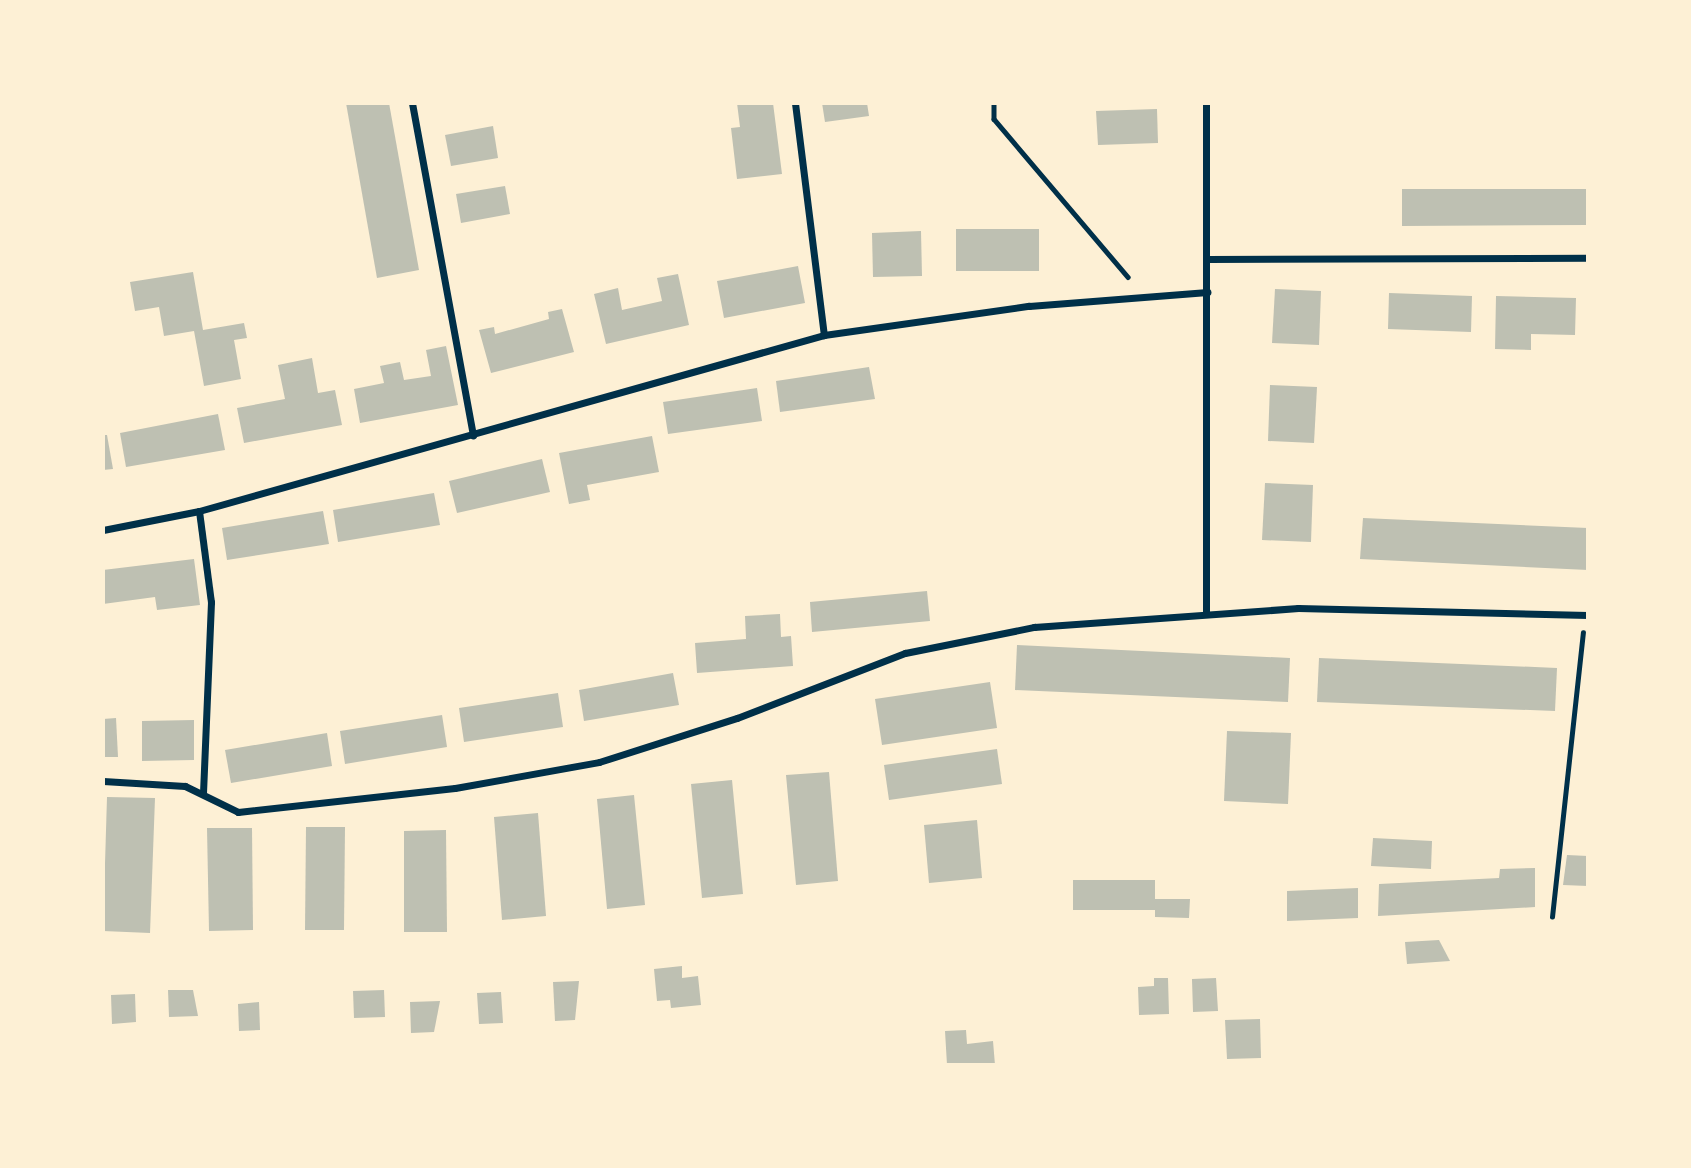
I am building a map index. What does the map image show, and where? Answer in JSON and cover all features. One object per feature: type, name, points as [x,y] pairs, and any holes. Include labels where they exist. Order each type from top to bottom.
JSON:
[{"type":"street","points":[[412,103],[473,435]]},
{"type":"street","points":[[795,103],[824,335]]},
{"type":"street","points":[[1206,103],[1206,611]]},
{"type":"street","points":[[1208,259],[1588,258]]},
{"type":"street","points":[[103,530],[199,511],[824,335],[1142,294],[1207,292]]},
{"type":"street","points":[[199,511],[211,602],[203,793]]},
{"type":"street","points":[[103,781],[185,786],[203,793],[219,806],[238,812],[455,789],[599,762],[671,741],[905,653],[1034,627],[1206,611],[1377,608],[1586,615]]},
{"type":"path","points":[[994,103],[994,119],[1142,294]]},
{"type":"path","points":[[1552,918],[1586,615]]},
{"type":"building","points":[[346,103],[389,103],[419,270],[377,278]]},
{"type":"building","points":[[737,103],[773,103],[782,174],[737,179],[731,128],[740,127]]},
{"type":"building","points":[[822,103],[867,103],[869,116],[825,122]]},
{"type":"building","points":[[1157,109],[1158,143],[1098,145],[1096,111]]},
{"type":"building","points":[[493,126],[498,158],[451,166],[445,135]]},
{"type":"building","points":[[505,186],[510,214],[461,223],[456,194]]},
{"type":"building","points":[[1402,189],[1588,189],[1588,225],[1402,226]]},
{"type":"building","points":[[956,229],[1039,229],[1039,271],[956,271]]},
{"type":"building","points":[[921,231],[922,276],[873,277],[872,233]]},
{"type":"building","points":[[798,266],[805,303],[724,318],[717,281]]},
{"type":"building","points":[[193,272],[203,330],[244,323],[247,338],[234,340],[241,379],[204,386],[194,331],[164,336],[159,307],[135,311],[130,282]]},
{"type":"building","points":[[678,274],[689,325],[606,344],[594,294],[618,288],[622,310],[662,301],[657,278]]},
{"type":"building","points":[[1275,289],[1321,291],[1319,345],[1272,343]]},
{"type":"building","points":[[1389,293],[1472,296],[1471,332],[1388,329]]},
{"type":"building","points":[[1496,296],[1576,298],[1575,335],[1531,334],[1531,350],[1495,349]]},
{"type":"building","points":[[562,309],[574,352],[491,373],[479,330],[494,327],[495,334],[549,319],[548,312]]},
{"type":"building","points":[[446,346],[458,405],[360,423],[354,389],[384,383],[380,366],[400,362],[404,380],[431,376],[426,350]]},
{"type":"building","points":[[312,358],[318,393],[335,390],[342,425],[244,443],[237,408],[285,399],[278,365]]},
{"type":"building","points":[[869,367],[875,399],[780,412],[776,381]]},
{"type":"building","points":[[1270,385],[1317,387],[1314,443],[1268,441]]},
{"type":"building","points":[[757,388],[762,421],[668,434],[663,402]]},
{"type":"building","points":[[218,414],[225,450],[126,467],[120,433]]},
{"type":"building","points":[[103,435],[107,435],[113,469],[103,470]]},
{"type":"building","points":[[652,436],[659,472],[587,485],[590,500],[569,504],[559,453]]},
{"type":"building","points":[[542,459],[550,492],[457,513],[449,481]]},
{"type":"building","points":[[1265,483],[1313,485],[1311,542],[1262,540]]},
{"type":"building","points":[[434,493],[440,525],[338,542],[333,510]]},
{"type":"building","points":[[323,511],[329,544],[227,560],[222,528]]},
{"type":"building","points":[[1363,518],[1588,528],[1588,570],[1360,559]]},
{"type":"building","points":[[194,559],[200,605],[157,610],[155,597],[103,604],[103,570]]},
{"type":"building","points":[[927,591],[930,621],[812,632],[810,602]]},
{"type":"building","points":[[780,614],[781,637],[791,636],[793,666],[697,673],[695,643],[746,639],[745,616]]},
{"type":"building","points":[[1017,645],[1290,658],[1288,702],[1015,690]]},
{"type":"building","points":[[1319,658],[1557,668],[1555,711],[1317,702]]},
{"type":"building","points":[[673,673],[679,705],[584,721],[579,690]]},
{"type":"building","points":[[990,682],[997,728],[882,745],[875,699]]},
{"type":"building","points":[[558,693],[563,727],[464,742],[459,708]]},
{"type":"building","points":[[442,715],[447,747],[345,764],[340,731]]},
{"type":"building","points":[[116,718],[118,757],[103,757],[103,719]]},
{"type":"building","points":[[194,720],[194,760],[142,761],[142,721]]},
{"type":"building","points":[[1227,731],[1291,733],[1288,804],[1224,801]]},
{"type":"building","points":[[327,733],[332,766],[231,783],[225,750]]},
{"type":"building","points":[[997,749],[1002,784],[889,800],[884,765]]},
{"type":"building","points":[[829,772],[838,881],[796,885],[786,775]]},
{"type":"building","points":[[732,780],[743,894],[702,898],[691,784]]},
{"type":"building","points":[[634,795],[645,905],[607,909],[597,799]]},
{"type":"building","points":[[107,797],[155,798],[150,933],[103,931]]},
{"type":"building","points":[[538,813],[546,916],[502,920],[494,817]]},
{"type":"building","points":[[977,820],[982,878],[929,883],[924,825]]},
{"type":"building","points":[[306,827],[345,827],[344,930],[305,930]]},
{"type":"building","points":[[207,828],[252,828],[253,930],[209,931]]},
{"type":"building","points":[[446,830],[447,932],[404,932],[404,831]]},
{"type":"building","points":[[1373,838],[1432,841],[1431,869],[1371,866]]},
{"type":"building","points":[[1567,855],[1588,856],[1588,886],[1563,885]]},
{"type":"building","points":[[1535,868],[1535,907],[1378,916],[1379,884],[1499,878],[1500,869]]},
{"type":"building","points":[[1073,880],[1155,880],[1155,899],[1190,899],[1189,918],[1155,917],[1155,910],[1073,910]]},
{"type":"building","points":[[1358,888],[1358,918],[1287,921],[1287,891]]},
{"type":"building","points":[[1439,940],[1450,961],[1407,964],[1405,942]]},
{"type":"building","points":[[682,966],[682,978],[698,976],[701,1005],[671,1008],[670,1000],[657,1001],[654,969]]},
{"type":"building","points":[[1154,978],[1168,978],[1169,1014],[1139,1015],[1138,987],[1154,986]]},
{"type":"building","points":[[1216,978],[1218,1011],[1193,1012],[1192,979]]},
{"type":"building","points":[[579,981],[575,1020],[555,1021],[553,982]]},
{"type":"building","points":[[168,990],[193,990],[198,1016],[169,1017]]},
{"type":"building","points":[[384,990],[385,1017],[354,1018],[353,991]]},
{"type":"building","points":[[501,992],[503,1023],[479,1024],[477,993]]},
{"type":"building","points":[[135,994],[136,1022],[112,1024],[111,995]]},
{"type":"building","points":[[440,1001],[434,1032],[411,1033],[410,1002]]},
{"type":"building","points":[[259,1002],[260,1030],[239,1031],[238,1004]]},
{"type":"building","points":[[1260,1019],[1261,1058],[1227,1059],[1225,1020]]},
{"type":"building","points":[[966,1030],[967,1044],[993,1041],[995,1065],[947,1065],[945,1031]]}]
